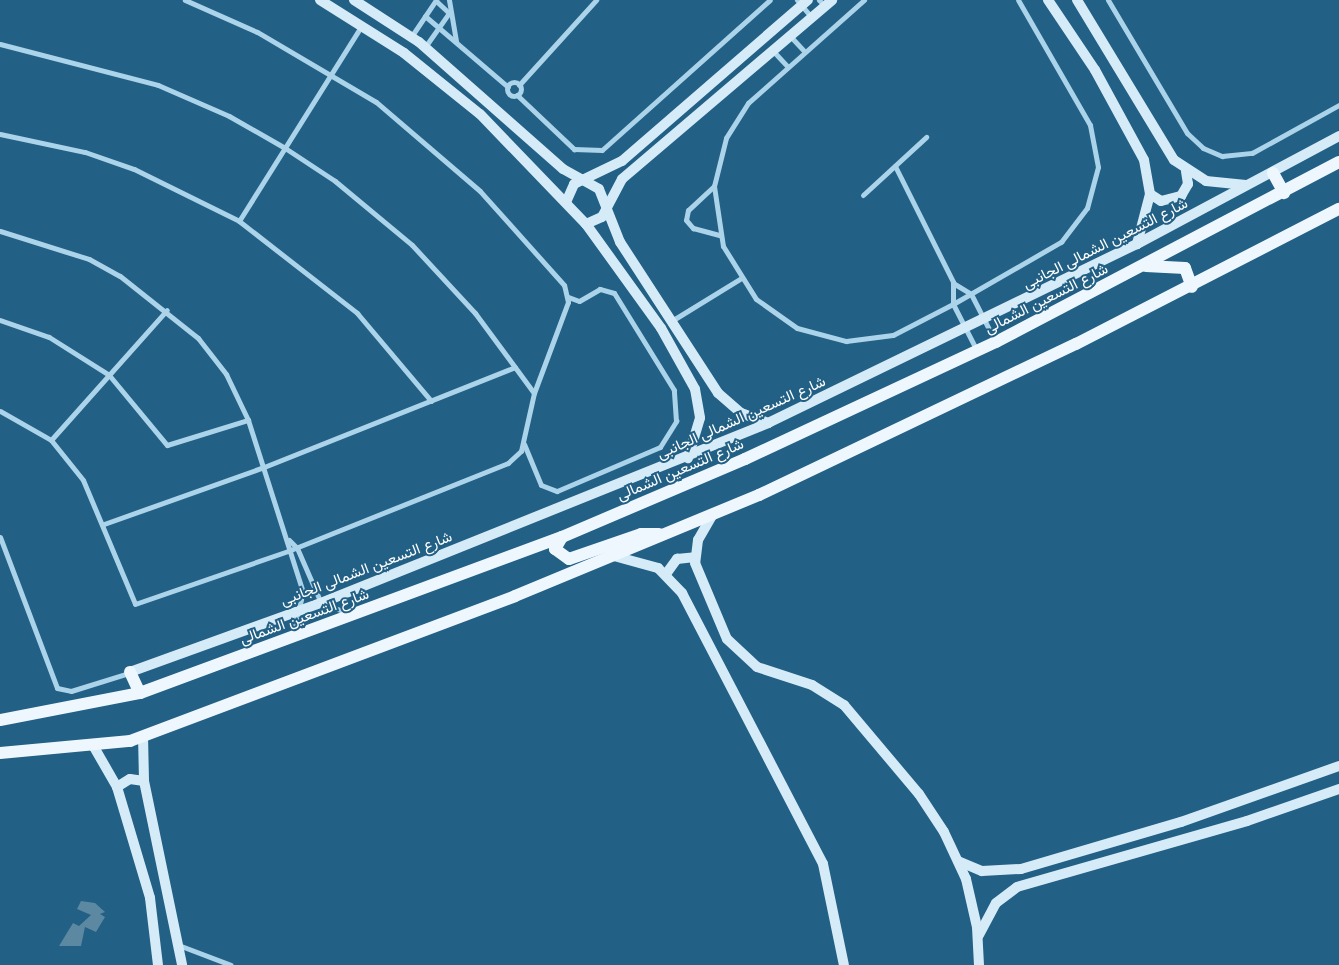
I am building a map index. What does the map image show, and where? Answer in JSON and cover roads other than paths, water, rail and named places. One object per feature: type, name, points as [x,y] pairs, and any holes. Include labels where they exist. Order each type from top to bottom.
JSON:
[{"type":"main road","name":"شارع التسعين الشمالى","points":[[0,720],[140,694],[562,537],[745,459],[996,342],[1284,193],[1339,162]]},
{"type":"main road","points":[[1273,173],[1284,193]]},
{"type":"main road","points":[[0,753],[94,747],[143,736],[663,535],[713,514],[1192,286],[1339,208]]},
{"type":"main road","points":[[1142,266],[1184,268],[1192,286]]},
{"type":"main road","points":[[562,537],[557,553],[569,559],[641,534],[663,535]]},
{"type":"main road","points":[[130,672],[140,694]]},
{"type":"street","points":[[184,0],[257,32],[332,73],[423,138],[480,191],[545,262],[568,297],[579,300],[600,289],[614,293],[674,390],[676,421],[660,447],[557,491],[541,485],[524,444]]},
{"type":"street","points":[[320,0],[362,25],[480,114],[567,200],[661,328],[695,389],[700,418],[688,458]]},
{"type":"street","points":[[354,0],[425,47],[563,169],[585,179],[600,190],[620,242],[673,320],[709,381],[728,404],[768,424]]},
{"type":"street","points":[[449,0],[449,13],[456,41]]},
{"type":"street","points":[[517,95],[519,85],[596,0]]},
{"type":"street","points":[[425,16],[508,87],[510,94],[517,95],[574,149],[602,150],[770,0]]},
{"type":"street","points":[[864,0],[760,89],[736,120],[719,158],[714,186],[720,234],[740,279],[775,316],[821,337],[846,341],[893,334],[953,304],[1061,242],[1076,226],[1095,188],[1096,145],[1090,125],[1018,0]]},
{"type":"street","points":[[1048,0],[1095,70],[1144,160],[1150,194],[1137,244]]},
{"type":"street","points":[[1077,0],[1164,148],[1186,170],[1229,186],[1252,185]]},
{"type":"street","points":[[1108,0],[1187,133],[1202,148],[1222,156],[1252,153],[1339,105]]},
{"type":"street","points":[[411,37],[436,1],[449,13]]},
{"type":"street","points":[[567,200],[574,184],[622,161],[802,2],[812,18]]},
{"type":"street","points":[[586,224],[602,217],[622,179],[774,52],[812,18],[825,2]]},
{"type":"street","points":[[425,47],[449,13]]},
{"type":"street","points":[[239,221],[362,25]]},
{"type":"street","points":[[791,37],[804,51]]},
{"type":"street","points":[[0,44],[158,85],[229,116],[285,148],[335,181],[412,245],[475,313],[534,393]]},
{"type":"street","points":[[774,52],[787,66]]},
{"type":"street","points":[[508,87],[519,85]]},
{"type":"street","points":[[0,134],[134,169],[239,221],[357,312],[431,400]]},
{"type":"street","name":"شارع التسعين الشمالى الجانبى","points":[[130,672],[302,610],[688,458],[768,424],[985,320],[1137,244],[1252,185],[1339,136]]},
{"type":"street","points":[[864,195],[926,137]]},
{"type":"street","points":[[895,166],[953,282],[953,304],[977,351]]},
{"type":"street","points":[[1150,194],[1161,201],[1181,196],[1188,184],[1186,170]]},
{"type":"street","points":[[714,186],[691,206],[686,220],[693,228],[720,234]]},
{"type":"street","points":[[0,231],[89,259],[167,310],[198,338],[226,374],[248,420],[289,540],[288,551],[303,592],[302,610],[291,638]]},
{"type":"street","points":[[673,320],[740,279]]},
{"type":"street","points":[[953,282],[971,294],[996,342]]},
{"type":"street","points":[[0,411],[51,440],[83,480],[104,524],[135,604],[297,548],[508,463],[524,444],[534,393],[568,297]]},
{"type":"street","points":[[51,440],[167,310]]},
{"type":"street","points":[[0,320],[49,337],[109,375],[167,445],[248,420]]},
{"type":"street","points":[[104,524],[264,467],[515,367]]},
{"type":"street","points":[[695,389],[709,381]]},
{"type":"street","points":[[713,514],[698,540],[695,557],[698,574],[738,653],[757,668],[824,691],[856,715],[935,816],[958,861],[978,938],[980,965]]},
{"type":"street","points":[[0,538],[56,688],[71,691],[130,672]]},
{"type":"street","points":[[289,540],[297,548],[320,603],[354,614]]},
{"type":"street","points":[[611,556],[640,560],[666,574],[682,593],[823,864],[844,965]]},
{"type":"street","points":[[666,574],[677,559],[695,557]]},
{"type":"street","points":[[143,736],[144,781],[180,946],[182,965]]},
{"type":"street","points":[[94,747],[117,786],[150,898],[158,965]]},
{"type":"street","points":[[958,861],[988,872],[1021,869],[1181,822],[1339,766]]},
{"type":"street","points":[[117,786],[130,779],[144,781]]},
{"type":"street","points":[[978,938],[988,913],[1017,887],[1247,821],[1339,789]]},
{"type":"street","points":[[180,946],[230,965]]},
{"type":"water","points":[[81,901],[95,903],[105,912],[100,914],[105,917],[96,932],[85,927],[81,946],[59,946],[73,923],[79,926],[91,915],[77,909]]}]
